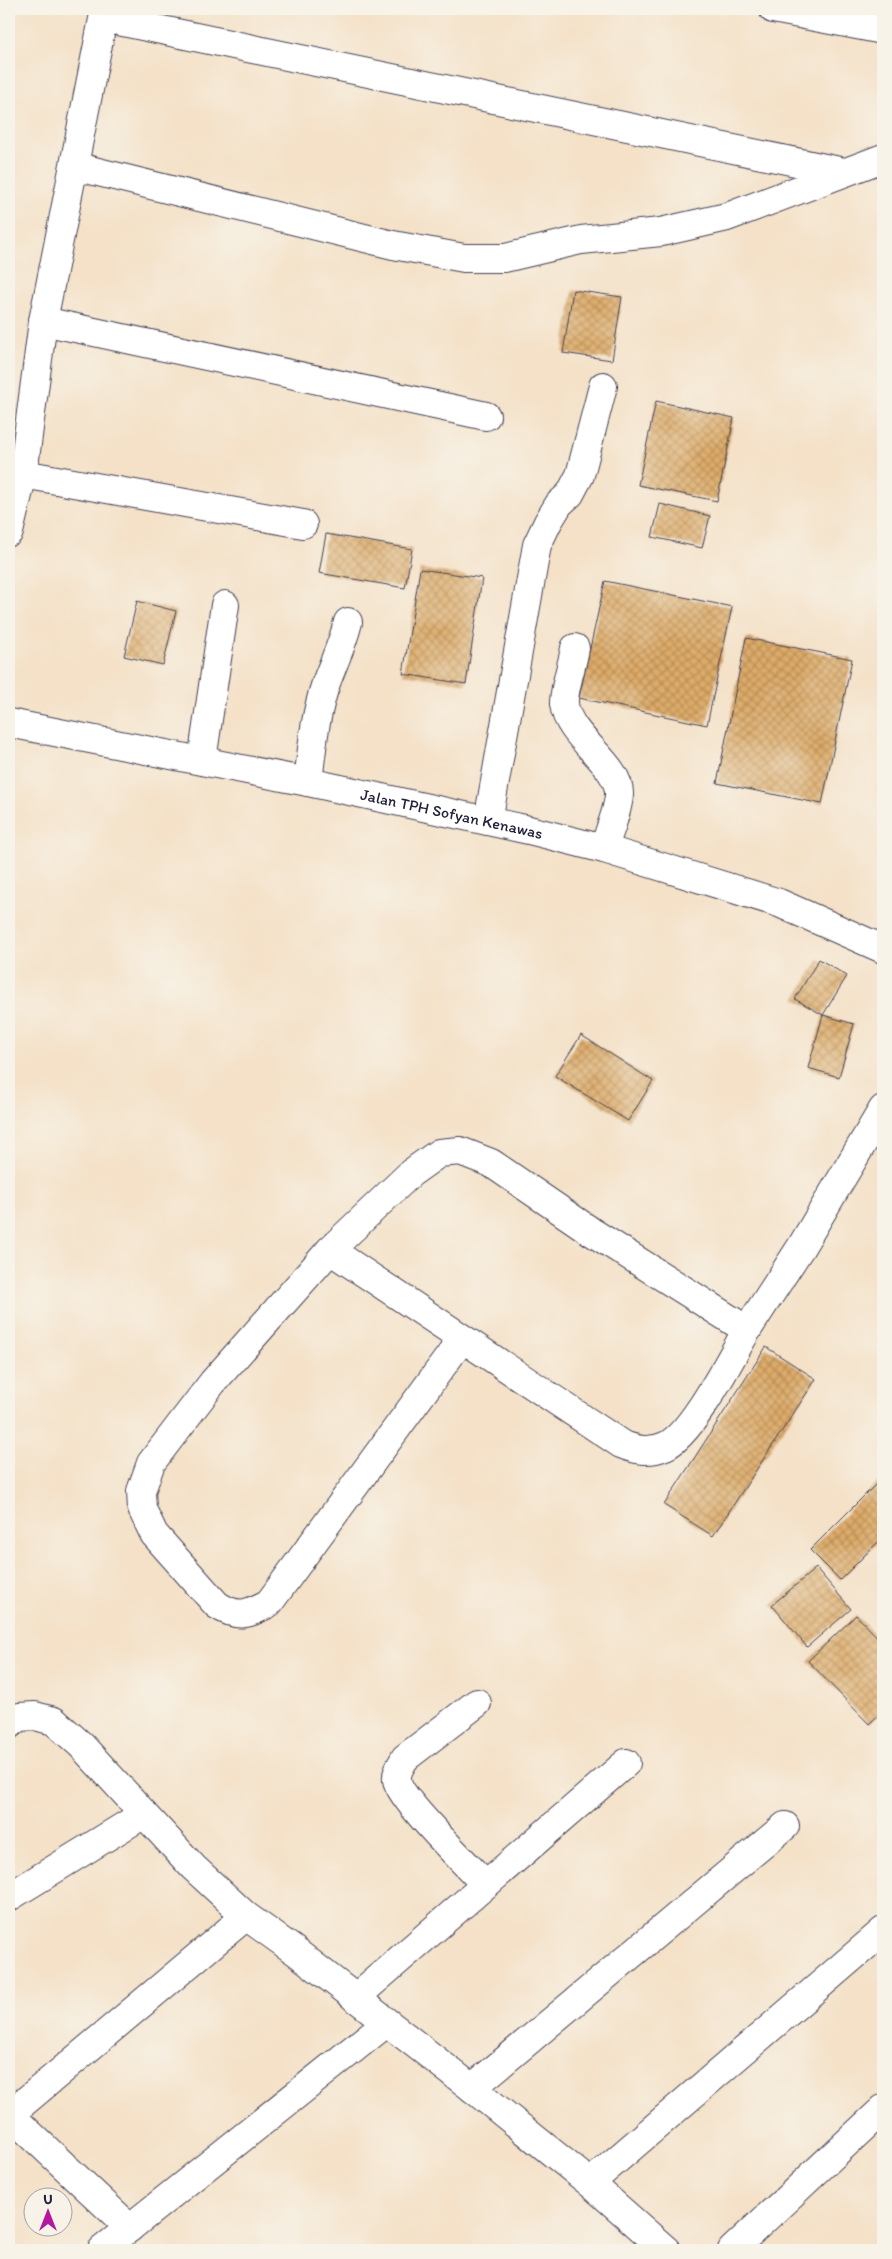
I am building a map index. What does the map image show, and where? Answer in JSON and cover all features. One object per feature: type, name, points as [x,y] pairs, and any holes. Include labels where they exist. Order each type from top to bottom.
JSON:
[{"type":"street","points":[[773,9],[883,30]]},
{"type":"street","points":[[9,532],[23,474],[42,321],[105,13],[844,172]]},
{"type":"street","points":[[74,166],[393,244],[464,258],[505,258],[581,240],[661,232],[727,217],[883,158]]},
{"type":"street","points":[[42,321],[486,416]]},
{"type":"street","points":[[488,821],[537,545],[559,504],[570,494],[580,475],[603,386]]},
{"type":"street","points":[[23,474],[303,524]]},
{"type":"street","points":[[202,760],[225,605]]},
{"type":"street","points":[[308,782],[315,724],[326,683],[342,647],[348,622]]},
{"type":"street","points":[[575,648],[564,704],[572,728],[587,742],[616,779],[620,793],[604,849]]},
{"type":"street","name":"Jalan TPH Sofyan Kenawas","points":[[9,723],[308,782],[488,821],[604,849],[779,903],[883,949]]},
{"type":"street","points":[[330,1250],[620,1444],[635,1450],[650,1450],[666,1446],[679,1437],[694,1417],[801,1247],[883,1108]]},
{"type":"street","points":[[462,1338],[269,1603],[248,1615],[228,1612],[217,1605],[154,1534],[142,1509],[141,1491],[150,1463],[213,1382],[330,1250],[411,1173],[429,1159],[447,1151],[460,1151],[490,1163],[592,1232],[747,1330]]},
{"type":"street","points":[[477,1703],[405,1758],[397,1771],[397,1782],[420,1813],[485,1884]]},
{"type":"street","points":[[9,1725],[19,1717],[35,1716],[54,1721],[81,1745],[193,1867],[246,1916],[296,1951],[386,2023],[472,2088],[590,2183],[666,2250]]},
{"type":"street","points":[[355,1998],[626,1763]]},
{"type":"street","points":[[9,1897],[144,1814]]},
{"type":"street","points":[[472,2088],[785,1826]]},
{"type":"street","points":[[130,2228],[9,2115],[246,1916]]},
{"type":"street","points":[[590,2183],[883,1931]]},
{"type":"street","points":[[102,2250],[386,2023]]},
{"type":"street","points":[[732,2250],[883,2109]]},
{"type":"building","points":[[573,290],[622,297],[612,360],[563,353]]},
{"type":"building","points":[[656,401],[734,418],[717,501],[638,485]]},
{"type":"building","points":[[660,504],[710,516],[702,548],[652,537]]},
{"type":"building","points":[[326,534],[412,549],[405,588],[319,573]]},
{"type":"building","points":[[420,569],[482,578],[466,684],[403,674]]},
{"type":"building","points":[[605,581],[732,607],[707,725],[579,698]]},
{"type":"building","points":[[137,601],[176,611],[163,665],[124,656]]},
{"type":"building","points":[[746,638],[852,659],[822,804],[717,783]]},
{"type":"building","points":[[819,959],[847,976],[823,1015],[795,999]]},
{"type":"building","points":[[823,1015],[854,1024],[839,1077],[808,1068]]},
{"type":"building","points":[[581,1035],[653,1081],[628,1121],[555,1076]]},
{"type":"building","points":[[766,1347],[816,1379],[713,1536],[664,1505]]},
{"type":"building","points":[[882,1478],[883,1537],[840,1580],[810,1550]]},
{"type":"building","points":[[816,1568],[851,1609],[807,1647],[772,1605]]},
{"type":"building","points":[[856,1615],[883,1643],[883,1711],[869,1724],[808,1661]]}]
